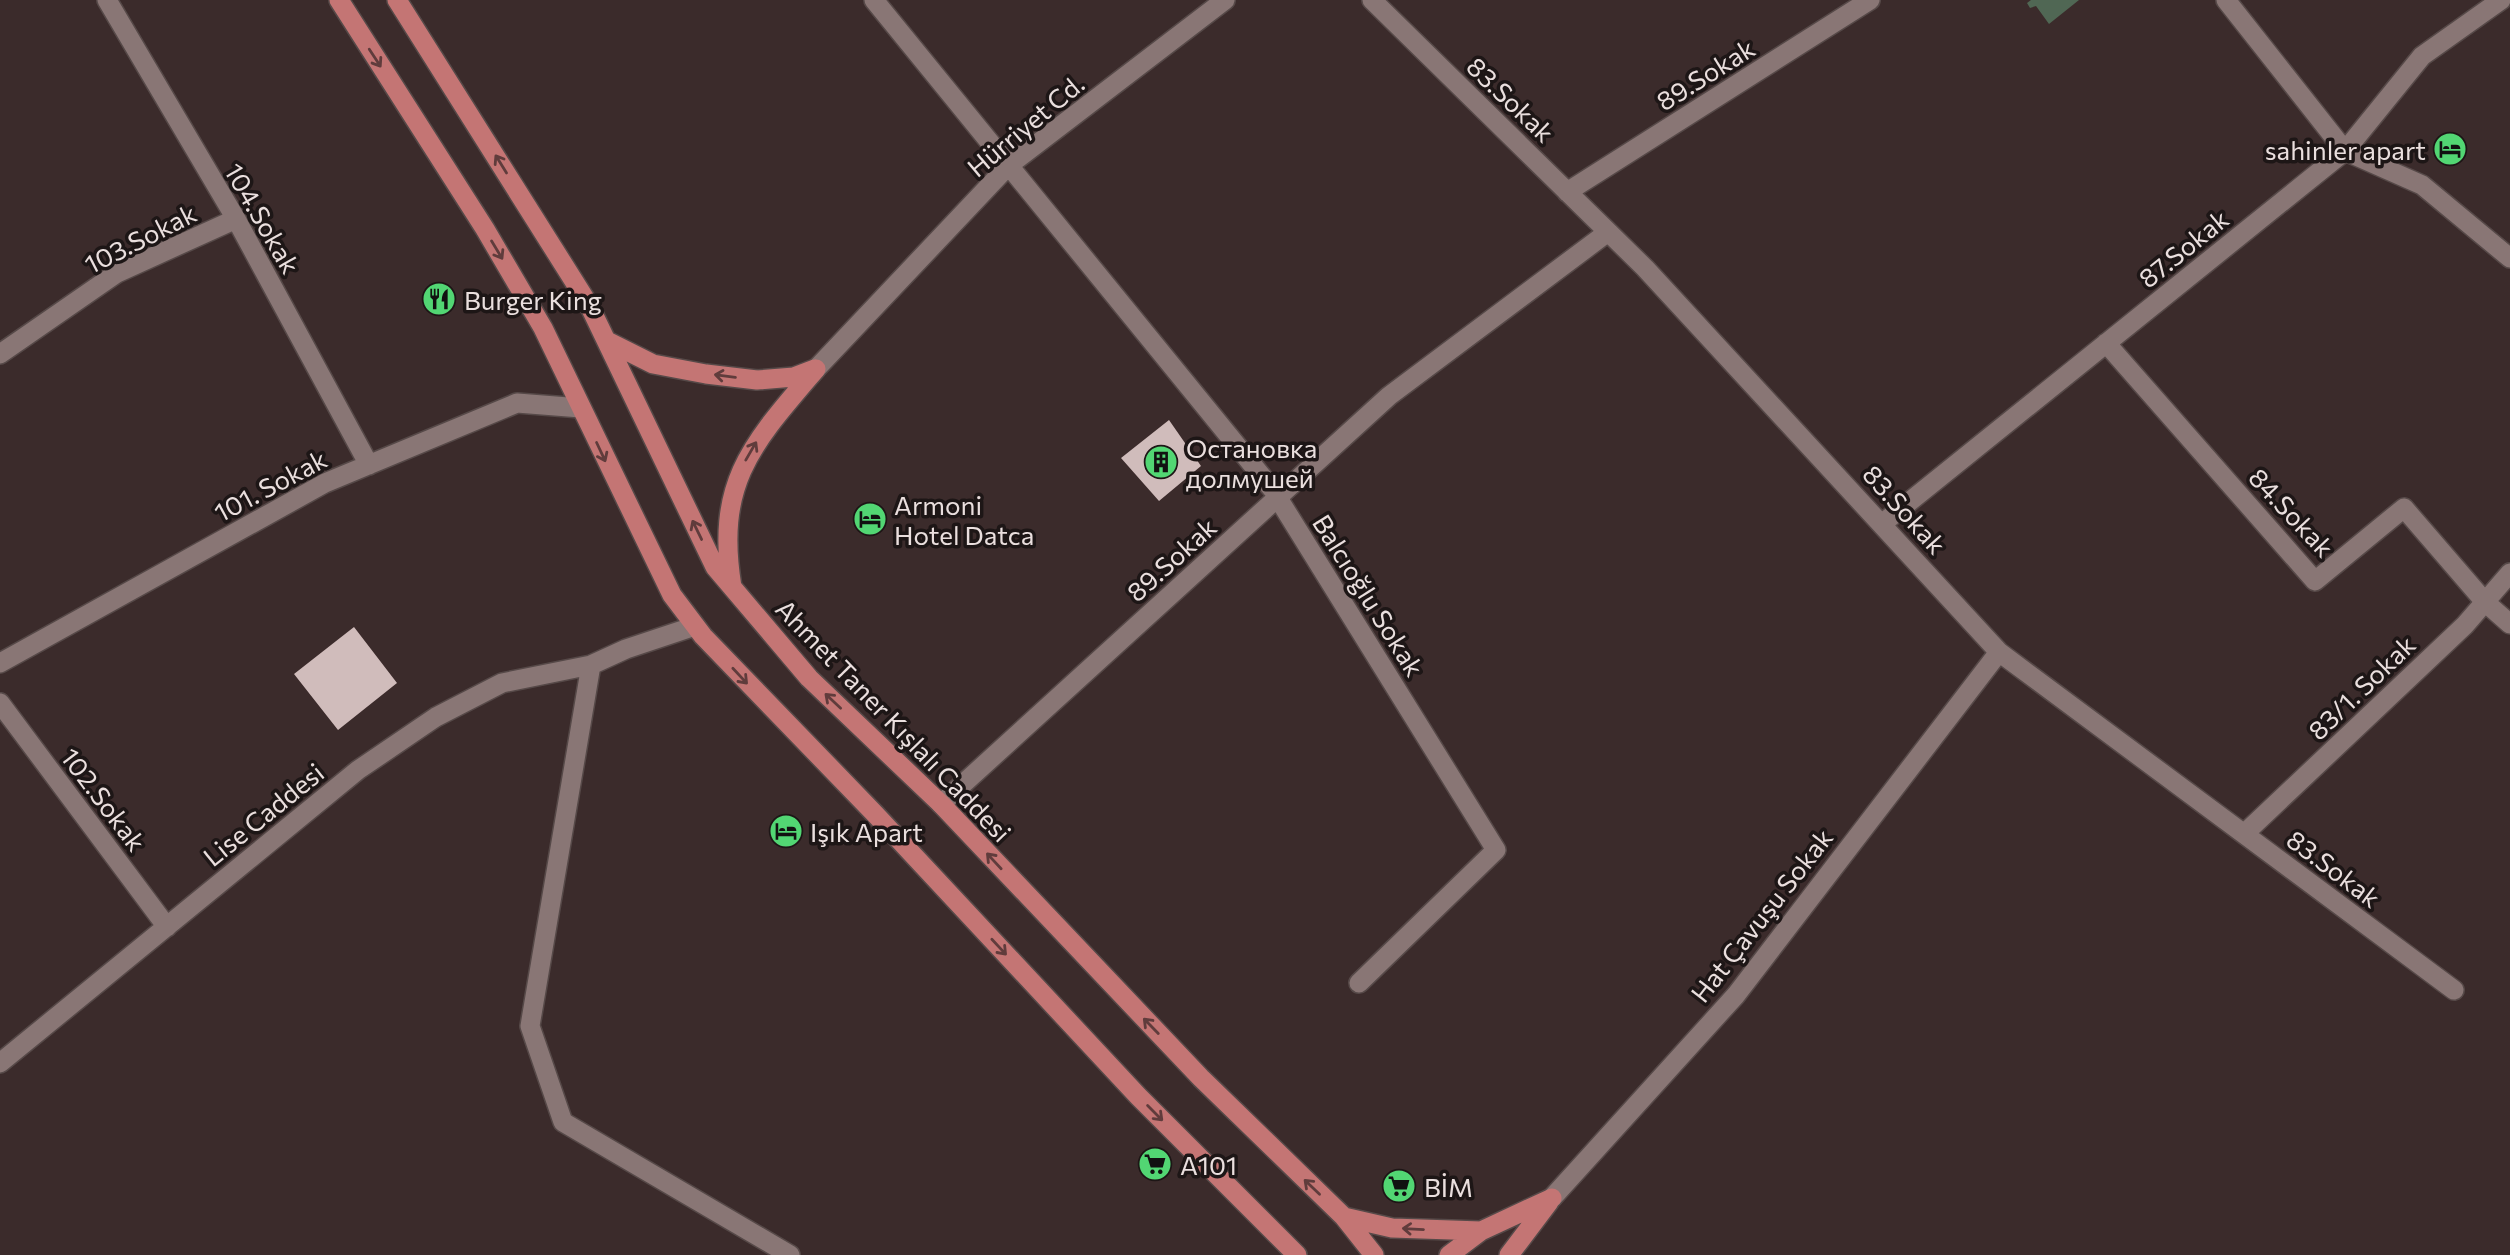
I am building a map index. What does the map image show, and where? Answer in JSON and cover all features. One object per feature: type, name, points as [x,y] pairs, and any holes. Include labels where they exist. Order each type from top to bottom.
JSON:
[{"type":"main road","points":[[339,0],[485,229],[543,328],[672,595],[695,626],[1138,1096],[1297,1255]]},
{"type":"main road","name":"Ahmet Taner Kışlalı Caddesi","points":[[397,0],[589,305],[715,567],[809,678],[941,804],[1201,1078],[1343,1217],[1374,1255]]},
{"type":"main road","points":[[607,341],[653,364],[719,375],[757,380],[794,377],[816,369]]},
{"type":"main road","points":[[732,588],[727,556],[727,522],[734,484],[751,448],[816,369]]},
{"type":"main road","points":[[1449,1255],[1481,1231],[1552,1198]]},
{"type":"main road","points":[[1509,1255],[1552,1198]]},
{"type":"main road","points":[[1343,1217],[1392,1228],[1481,1231]]},
{"type":"street","name":"104.Sokak","points":[[107,0],[236,219],[369,465]]},
{"type":"street","name":"Balcıoğlu Sokak","points":[[874,0],[1278,497],[1496,850],[1359,983]]},
{"type":"street","name":"Hürriyet Cd.","points":[[816,369],[1008,166],[1225,0]]},
{"type":"street","name":"83.Sokak","points":[[1372,0],[1608,232],[1883,523],[1999,652],[2454,990]]},
{"type":"street","points":[[2226,0],[2346,150],[2422,185],[2510,258]]},
{"type":"street","name":"87.Sokak","points":[[1883,523],[2346,150],[2422,56],[2501,0]]},
{"type":"street","name":"89.Sokak","points":[[1567,192],[1861,4]]},
{"type":"street","name":"103.Sokak","points":[[0,354],[117,273],[236,219]]},
{"type":"street","name":"89.Sokak","points":[[941,804],[1389,396],[1608,232]]},
{"type":"street","name":"84.Sokak","points":[[2106,343],[2315,581],[2404,508],[2485,602],[2510,624]]},
{"type":"street","name":"101. Sokak","points":[[0,663],[325,483],[517,402],[581,408]]},
{"type":"street","name":"83/1. Sokak","points":[[2244,834],[2465,625],[2510,573]]},
{"type":"street","name":"Lise Caddesi","points":[[0,1063],[358,770],[436,717],[502,683],[591,665],[626,649],[695,626]]},
{"type":"street","name":"Hat Çavuşu Sokak","points":[[1552,1198],[1736,995],[1999,652]]},
{"type":"street","points":[[591,665],[530,1026],[563,1122],[790,1255]]},
{"type":"street","name":"102.Sokak","points":[[0,703],[167,927]]},
{"type":"shaded area","points":[[2031,0],[2079,0],[2049,24],[2036,6],[2030,8],[2027,3]]},
{"type":"building","name":"Остановка долмушей","points":[[1169,420],[1201,466],[1159,501],[1121,458]]},
{"type":"building","points":[[354,627],[397,683],[338,730],[294,674]]},
{"type":"place","name":"sahinler apart","points":[[2450,149]]},
{"type":"place","name":"Burger King","points":[[439,299]]},
{"type":"place","name":"Остановка долмушей","points":[[1161,462]]},
{"type":"place","name":"Armoni Hotel Datca","points":[[870,519]]},
{"type":"place","name":"Işık Apart","points":[[786,831]]},
{"type":"place","name":"A101","points":[[1155,1164]]},
{"type":"place","name":"BİM","points":[[1399,1186]]}]
